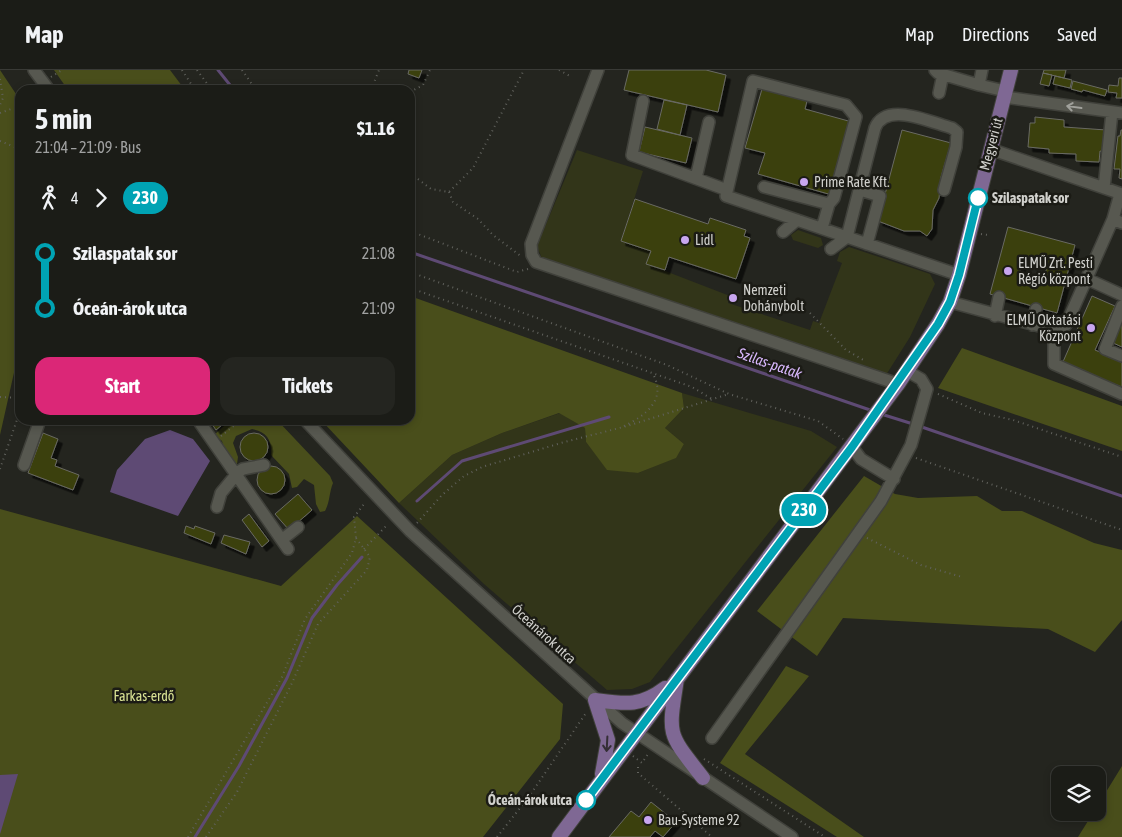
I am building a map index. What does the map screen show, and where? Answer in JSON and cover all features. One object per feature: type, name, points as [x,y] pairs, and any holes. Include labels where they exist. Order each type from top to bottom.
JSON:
[{"type":"main road","name":"Megyeri út","points":[[559,837],[895,389],[950,302],[959,275],[1011,70]]},
{"type":"main road","points":[[595,788],[603,773],[608,740],[595,700],[631,704],[642,702],[656,695],[677,678]]},
{"type":"main road","points":[[677,678],[671,731],[674,740],[703,778]]},
{"type":"street","points":[[34,70],[46,85]]},
{"type":"street","points":[[598,70],[531,244],[530,250],[537,262],[895,389]]},
{"type":"street","points":[[978,85],[982,70]]},
{"type":"street","points":[[939,93],[939,72],[1005,94],[1117,112],[1104,188]]},
{"type":"street","points":[[822,228],[829,204],[834,198],[856,117],[846,105],[753,80],[726,196],[959,275]]},
{"type":"street","points":[[643,101],[632,155],[727,190]]},
{"type":"street","points":[[831,248],[847,237],[875,128],[878,121],[890,114],[952,128],[958,132],[956,147],[944,190]]},
{"type":"street","points":[[696,178],[709,122]]},
{"type":"street","points":[[950,302],[995,316],[1054,330],[1066,325],[1117,221],[1121,194],[990,148]]},
{"type":"street","points":[[764,187],[829,204]]},
{"type":"street","points":[[860,190],[880,196],[867,244]]},
{"type":"street","points":[[783,232],[797,220]]},
{"type":"street","points":[[1087,279],[1122,295]]},
{"type":"street","points":[[995,316],[999,298]]},
{"type":"street","points":[[1122,306],[1105,348],[1122,356]]},
{"type":"street","points":[[1032,325],[1036,308]]},
{"type":"street","points":[[1054,330],[1054,364],[1122,394]]},
{"type":"street","points":[[712,738],[858,534],[894,479],[909,450],[927,389],[921,380],[907,371]]},
{"type":"street","points":[[24,465],[38,425]]},
{"type":"street","points":[[201,425],[288,549]]},
{"type":"street","name":"Óceánárok utca","points":[[310,425],[410,531],[595,700],[636,734],[792,837]]},
{"type":"street","points":[[852,447],[861,459],[894,479]]},
{"type":"street","points":[[217,507],[221,493],[235,475],[243,468],[264,465]]},
{"type":"street","points":[[280,537],[284,538],[298,527]]},
{"type":"path","points":[[182,70],[192,85]]},
{"type":"path","points":[[197,70],[208,85]]},
{"type":"path","points":[[242,70],[252,85]]},
{"type":"path","points":[[372,85],[379,70]]},
{"type":"path","points":[[415,89],[422,85],[430,70]]},
{"type":"path","points":[[449,192],[473,168],[524,70]]},
{"type":"path","points":[[559,70],[570,76]]},
{"type":"path","points":[[0,79],[3,98],[0,105]]},
{"type":"path","points":[[0,113],[15,108]]},
{"type":"path","points":[[0,141],[15,147]]},
{"type":"path","points":[[415,177],[431,189],[449,192]]},
{"type":"path","points":[[449,192],[453,202],[478,219],[493,235],[519,257],[537,262]]},
{"type":"path","points":[[989,200],[997,202]]},
{"type":"path","points":[[415,232],[516,272],[537,262]]},
{"type":"path","points":[[980,234],[988,235]]},
{"type":"path","points":[[415,274],[667,366],[729,394],[818,421],[852,447]]},
{"type":"path","points":[[415,290],[692,387],[713,399]]},
{"type":"path","points":[[810,313],[846,350],[871,364]]},
{"type":"path","points":[[621,427],[644,416],[652,407],[658,389],[653,374]]},
{"type":"path","points":[[410,531],[442,495],[464,476],[482,467],[729,394]]},
{"type":"path","points":[[937,394],[982,413],[1013,420],[1122,457]]},
{"type":"path","points":[[0,397],[15,398]]},
{"type":"path","points":[[0,469],[15,425]]},
{"type":"path","points":[[213,442],[235,425]]},
{"type":"path","points":[[909,450],[1122,530]]},
{"type":"path","points":[[188,837],[282,677],[305,620],[352,553],[356,538],[354,517],[364,504]]},
{"type":"path","points":[[364,549],[388,524]]},
{"type":"path","points":[[858,534],[921,565],[962,576]]},
{"type":"path","points":[[206,837],[237,792],[286,696],[318,624],[367,570],[370,557],[356,538]]},
{"type":"path","points":[[497,837],[528,798],[595,700]]},
{"type":"path","points":[[699,755],[825,837]]},
{"type":"path","points":[[638,767],[638,773],[712,837]]},
{"type":"green space","points":[[0,70],[15,92],[15,368],[0,435]]},
{"type":"green space","points":[[54,70],[170,70],[181,85],[64,85]]},
{"type":"green space","points":[[577,150],[643,171],[621,241],[651,251],[647,264],[730,296],[728,303],[810,330],[813,321],[819,323],[842,263],[837,261],[840,252],[849,247],[930,274],[935,284],[910,337],[886,375],[542,259],[537,246]]},
{"type":"green space","points":[[798,230],[821,238],[823,245],[818,248],[793,240],[791,235]]},
{"type":"green space","points":[[415,298],[682,393],[684,408],[665,428],[684,444],[676,458],[638,473],[607,470],[586,442],[585,428],[559,413],[502,433],[452,455],[399,503],[326,425],[415,425]]},
{"type":"green space","points":[[962,348],[1122,406],[1122,451],[938,388]]},
{"type":"green space","points":[[682,393],[811,431],[837,447],[650,682],[632,689],[607,690],[484,584],[399,503],[452,455],[502,433],[560,413],[585,428],[586,442],[607,469],[638,473],[675,458],[684,444],[665,428],[684,408]]},
{"type":"green space","points":[[225,425],[282,425],[330,476],[333,483],[325,511],[320,512],[316,504],[314,485],[304,479],[297,487],[292,488],[289,474],[271,455],[271,445],[261,432],[252,429],[236,436],[233,443],[238,457],[237,464],[232,464],[225,454],[222,441],[214,435]]},
{"type":"green space","points":[[864,476],[895,494],[918,498],[977,496],[1002,511],[1022,511],[1094,543],[1122,550],[1122,620],[1095,652],[1048,629],[843,618],[817,656],[757,611]]},
{"type":"green space","name":"Farkas-erdő","points":[[0,509],[281,586],[357,516],[563,704],[560,739],[483,837],[0,837]]},
{"type":"green space","points":[[786,666],[809,676],[745,754],[864,837],[837,837],[720,763]]},
{"type":"green space","points":[[1122,766],[1122,837],[1078,837],[1088,821],[1106,821],[1106,792]]},
{"type":"shaded area","points":[[170,430],[193,439],[210,461],[178,516],[110,492],[117,470],[145,439]]},
{"type":"shaded area","points":[[18,774],[1,831],[0,834],[0,775]]},
{"type":"building","points":[[409,70],[422,70],[419,78],[408,74]]},
{"type":"building","points":[[629,70],[706,70],[726,75],[718,112],[624,90]]},
{"type":"building","points":[[1044,70],[1066,70],[1064,78],[1043,73]]},
{"type":"building","points":[[1043,73],[1052,75],[1049,86],[1040,84]]},
{"type":"building","points":[[1055,76],[1072,80],[1070,88],[1053,84]]},
{"type":"building","points":[[1119,78],[1122,78],[1122,98],[1116,98],[1117,93],[1108,92],[1109,85],[1118,86]]},
{"type":"building","points":[[1073,81],[1107,90],[1105,96],[1071,89]]},
{"type":"building","points":[[762,89],[807,101],[805,109],[852,122],[832,195],[758,174],[765,153],[745,148]]},
{"type":"building","points":[[664,100],[687,105],[680,135],[657,129]]},
{"type":"building","points":[[1035,117],[1064,120],[1064,127],[1106,130],[1105,152],[1100,151],[1099,162],[1076,161],[1076,154],[1049,153],[1049,149],[1028,147],[1030,123],[1035,123]]},
{"type":"building","points":[[645,127],[692,138],[686,163],[639,152]]},
{"type":"building","points":[[902,130],[951,143],[941,177],[939,198],[933,210],[932,229],[927,236],[920,231],[904,231],[878,221]]},
{"type":"building","points":[[1121,130],[1122,179],[1119,178],[1120,169],[1114,169],[1118,136],[1120,136]]},
{"type":"building","name":"Lidl","points":[[635,199],[708,224],[710,218],[746,230],[744,236],[750,238],[736,279],[669,257],[665,270],[646,264],[651,251],[621,241]]},
{"type":"building","name":"ELMŰ Zrt. Pesti Régió központ","points":[[1008,227],[1075,245],[1057,313],[990,294]],"holes":[[[1024,256],[1048,263],[1042,285],[1018,278]]]},
{"type":"building","name":"ELMŰ Oktatási Központ","points":[[1092,296],[1115,306],[1095,350],[1122,362],[1122,387],[1062,364]]},
{"type":"building","points":[[1122,317],[1122,347],[1111,342]]},
{"type":"building","points":[[213,425],[222,425],[216,430]]},
{"type":"building","points":[[43,433],[58,439],[51,458],[57,460],[55,466],[79,475],[73,490],[28,473]]},
{"type":"building","points":[[254,433],[264,437],[268,447],[264,457],[254,461],[244,457],[240,447],[244,437]]},
{"type":"building","points":[[271,466],[281,470],[285,480],[281,490],[271,494],[261,490],[257,480],[261,470]]},
{"type":"building","points":[[298,494],[312,510],[289,530],[275,514]]},
{"type":"building","points":[[249,514],[269,541],[262,547],[242,520]]},
{"type":"building","points":[[186,526],[194,529],[195,526],[215,533],[211,544],[184,533]]},
{"type":"building","points":[[224,535],[250,542],[246,554],[221,543]]},
{"type":"building","name":"Bau-Systeme 92","points":[[651,802],[676,822],[663,837],[655,831],[650,837],[609,837],[631,811],[639,817]]},
{"type":"waterway","name":"Szilas-patak","points":[[218,70],[230,85]]},
{"type":"waterway","name":"Szilas-patak","points":[[415,254],[873,411]]},
{"type":"waterway","name":"Szilas-patak","points":[[881,414],[913,424]]},
{"type":"waterway","points":[[417,501],[462,461],[609,417]]},
{"type":"waterway","name":"Szilas-patak","points":[[919,426],[1122,496]]},
{"type":"waterway","points":[[195,837],[239,766],[287,678],[312,618],[337,585],[362,557]]},
{"type":"bus line","name":"230","points":[[586,800],[852,447],[898,384],[938,324],[950,302],[959,275],[978,198]]},
{"type":"place","name":"Prime Rate Kft.","points":[[804,182]]},
{"type":"place","name":"Szilaspatak sor","points":[[978,198]]},
{"type":"place","name":"Lidl","points":[[685,240]]},
{"type":"place","name":"ELMŰ Zrt. Pesti Régió központ","points":[[1008,271]]},
{"type":"place","name":"Nemzeti Dohánybolt","points":[[733,298]]},
{"type":"place","name":"ELMŰ Oktatási Központ","points":[[1091,328]]},
{"type":"place","name":"Óceán-árok utca","points":[[586,800]]},
{"type":"place","name":"Bau-Systeme 92","points":[[648,820]]}]
